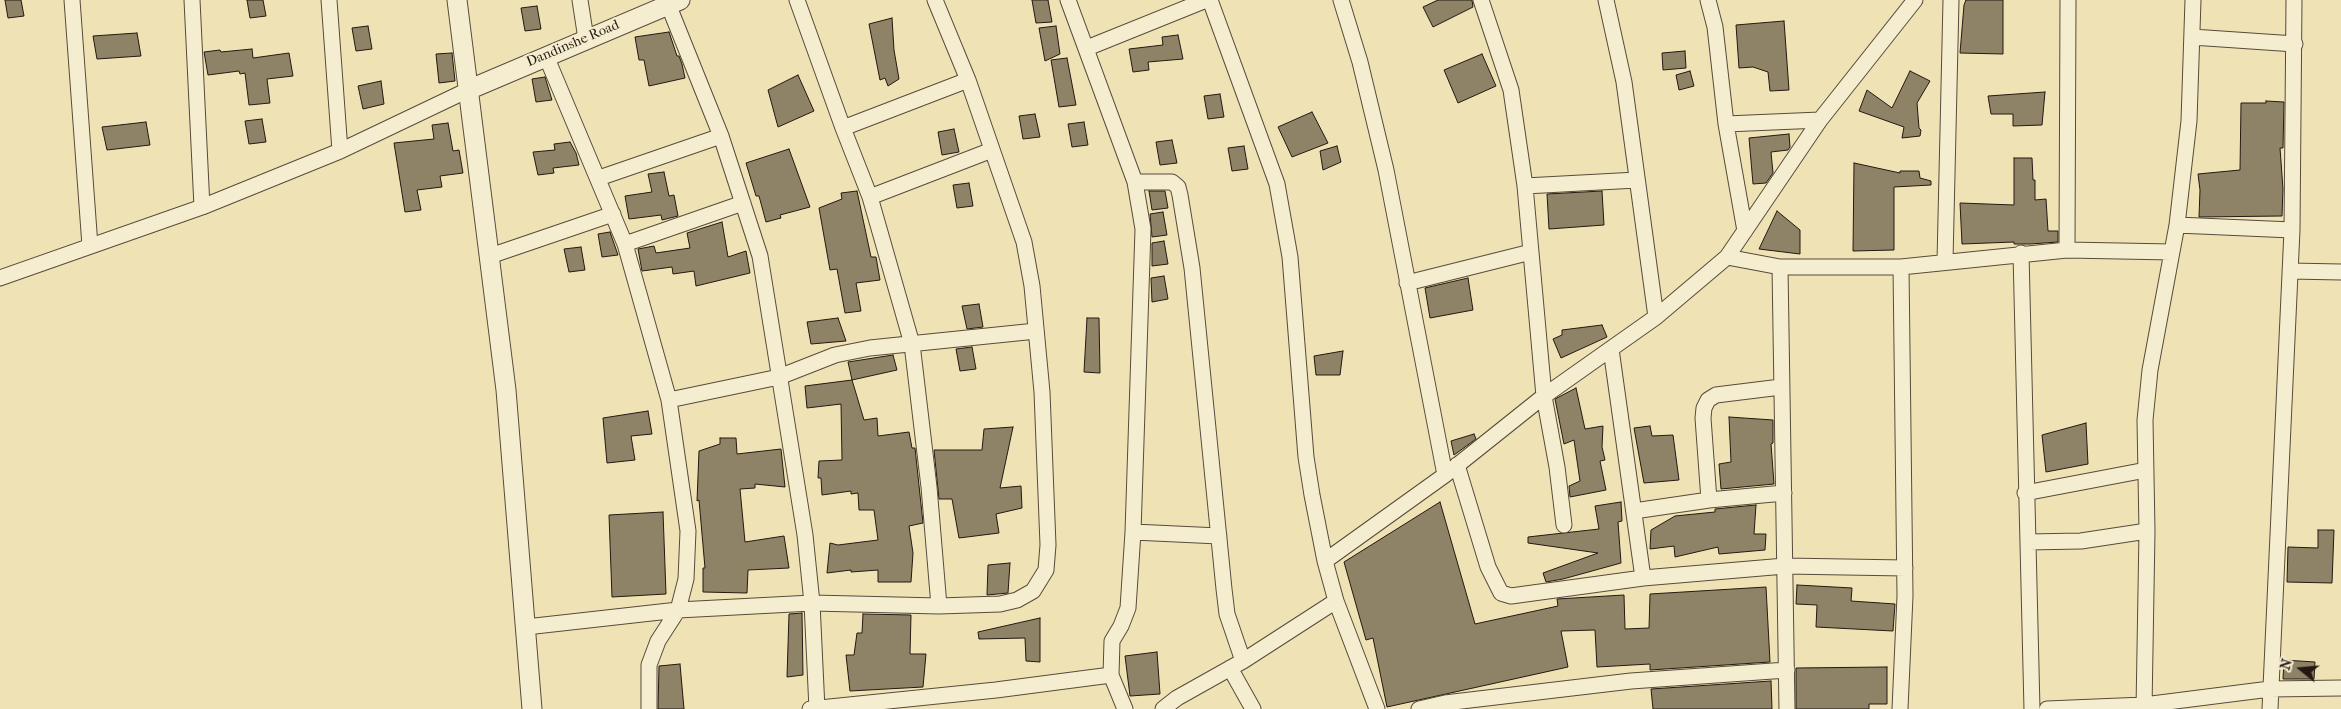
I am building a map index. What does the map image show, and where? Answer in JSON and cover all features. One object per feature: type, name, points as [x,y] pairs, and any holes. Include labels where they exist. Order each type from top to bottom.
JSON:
[{"type":"street","points":[[72,0],[90,246]]},
{"type":"street","points":[[192,0],[202,207]]},
{"type":"street","points":[[329,0],[340,151]]},
{"type":"street","points":[[457,0],[506,390],[532,709]]},
{"type":"street","points":[[580,0],[586,39]]},
{"type":"street","points":[[797,0],[870,197],[912,344],[929,487],[939,606]]},
{"type":"street","points":[[526,627],[678,610],[812,602],[939,606],[1000,604],[1017,600],[1034,592],[1046,570],[1048,544],[1042,392],[1032,286],[1024,242],[968,80],[935,0]]},
{"type":"street","points":[[1068,0],[1135,182],[1142,230],[1133,532],[1128,608],[1121,626],[1112,641],[1111,675],[1125,709]]},
{"type":"street","points":[[1087,48],[1208,0],[1277,184],[1290,257],[1306,457],[1325,561],[1336,601],[1374,707]]},
{"type":"street","points":[[1341,0],[1360,62],[1386,170],[1407,283],[1451,470],[1488,568],[1501,592],[1511,596],[1643,578],[1784,566],[1905,568]]},
{"type":"street","points":[[1481,0],[1511,90],[1526,186],[1544,396],[1557,467],[1564,525]]},
{"type":"street","points":[[1606,0],[1624,82],[1656,317]]},
{"type":"street","points":[[1708,0],[1715,27],[1726,124],[1745,230]]},
{"type":"street","points":[[1325,561],[1451,470],[1544,396],[1656,317],[1727,257],[1820,120],[1902,7],[1915,0]]},
{"type":"street","points":[[1945,261],[1951,0]]},
{"type":"street","points":[[2067,250],[2068,0]]},
{"type":"street","points":[[2144,707],[2147,531],[2145,420],[2150,370],[2177,225],[2188,122],[2193,0]]},
{"type":"street","points":[[2270,709],[2292,230],[2294,0]]},
{"type":"street","points":[[674,2],[721,136],[760,256],[804,535],[812,602],[817,709]]},
{"type":"street","name":"Dandinshe Road","points":[[468,90],[674,2]]},
{"type":"street","points":[[2192,37],[2295,44]]},
{"type":"street","points":[[546,56],[599,178],[625,244],[669,400],[688,531],[686,579],[678,610],[658,641],[649,665],[649,709]]},
{"type":"street","points":[[843,128],[968,80]]},
{"type":"street","points":[[0,278],[202,207],[340,151],[468,90]]},
{"type":"street","points":[[1726,124],[1820,120]]},
{"type":"street","points":[[599,178],[721,136]]},
{"type":"street","points":[[870,197],[992,150]]},
{"type":"street","points":[[1526,186],[1638,180]]},
{"type":"street","points":[[1135,182],[1172,182],[1178,187],[1180,194],[1192,268],[1227,614],[1237,664],[1253,709]]},
{"type":"street","points":[[625,244],[743,203]]},
{"type":"street","points":[[490,256],[613,214]]},
{"type":"street","points":[[2177,225],[2292,230]]},
{"type":"street","points":[[1727,257],[1780,267],[1901,267],[2021,253],[2067,250],[2172,252]]},
{"type":"street","points":[[1407,283],[1531,252]]},
{"type":"street","points":[[2021,253],[2025,493],[2032,709]]},
{"type":"street","points":[[1780,267],[1787,709]]},
{"type":"street","points":[[1900,709],[1905,568],[1901,267]]},
{"type":"street","points":[[2290,271],[2341,272]]},
{"type":"street","points":[[669,400],[779,377],[835,356],[870,348],[1036,331]]},
{"type":"street","points":[[1612,348],[1643,578]]},
{"type":"street","points":[[1710,500],[1703,418],[1704,408],[1708,400],[1716,395],[1781,387]]},
{"type":"street","points":[[2025,493],[2146,470]]},
{"type":"street","points":[[1634,511],[1710,500],[1784,493]]},
{"type":"street","points":[[2028,542],[2081,541],[2147,531]]},
{"type":"street","points":[[1133,532],[1219,536]]},
{"type":"street","points":[[1163,709],[1177,698],[1237,664],[1336,601]]},
{"type":"street","points":[[1419,709],[1445,703],[1631,680],[1786,670]]},
{"type":"street","points":[[810,709],[878,705],[1111,675]]},
{"type":"street","points":[[2047,709],[2144,707],[2270,689],[2341,688]]},
{"type":"building","points":[[5,0],[21,0],[24,16],[8,18]]},
{"type":"building","points":[[247,0],[263,0],[266,16],[250,18]]},
{"type":"building","points":[[1032,0],[1048,0],[1052,22],[1036,23]]},
{"type":"building","points":[[1438,0],[1472,0],[1473,7],[1433,27],[1423,7]]},
{"type":"building","points":[[1966,0],[2003,0],[2003,54],[1960,53]]},
{"type":"building","points":[[537,6],[541,29],[525,31],[521,8]]},
{"type":"building","points":[[892,18],[894,50],[899,79],[888,86],[885,78],[880,80],[869,24]]},
{"type":"building","points":[[1784,21],[1789,90],[1770,91],[1768,72],[1753,67],[1739,68],[1736,25]]},
{"type":"building","points":[[368,26],[372,49],[356,51],[352,28]]},
{"type":"building","points":[[1056,26],[1060,54],[1045,61],[1039,28]]},
{"type":"building","points":[[669,32],[677,56],[679,56],[682,64],[685,78],[649,86],[644,60],[639,60],[635,37]]},
{"type":"building","points":[[137,33],[141,56],[97,59],[93,36]]},
{"type":"building","points":[[1178,35],[1183,59],[1148,62],[1149,70],[1133,72],[1129,49],[1163,45],[1162,37]]},
{"type":"building","points":[[252,49],[253,58],[289,53],[293,76],[267,79],[270,103],[249,105],[245,73],[240,74],[239,71],[208,75],[204,52]]},
{"type":"building","points":[[1685,51],[1686,68],[1663,70],[1662,53]]},
{"type":"building","points":[[452,53],[455,81],[439,83],[436,54]]},
{"type":"building","points":[[1482,54],[1496,86],[1458,103],[1444,70]]},
{"type":"building","points":[[1067,58],[1076,105],[1059,107],[1051,60]]},
{"type":"building","points":[[1690,71],[1694,86],[1679,90],[1676,75]]},
{"type":"building","points":[[1910,71],[1930,81],[1917,103],[1919,128],[1921,130],[1920,136],[1902,138],[1904,127],[1859,111],[1867,90],[1892,108]]},
{"type":"building","points":[[798,75],[814,111],[778,127],[768,90]]},
{"type":"building","points":[[545,77],[552,100],[536,102],[532,79]]},
{"type":"building","points":[[381,81],[384,104],[363,109],[358,86]]},
{"type":"building","points":[[2045,92],[2042,125],[2013,126],[2013,114],[1991,114],[1988,96]]},
{"type":"building","points":[[1220,94],[1224,117],[1208,119],[1204,96]]},
{"type":"building","points":[[2266,101],[2284,102],[2283,148],[2280,148],[2283,189],[2282,216],[2199,217],[2200,190],[2198,174],[2240,170],[2241,103],[2266,103]]},
{"type":"building","points":[[1312,112],[1328,143],[1292,157],[1278,127]]},
{"type":"building","points":[[1035,114],[1040,137],[1023,139],[1019,116]]},
{"type":"building","points":[[262,119],[266,142],[249,144],[245,121]]},
{"type":"building","points":[[146,122],[150,145],[107,150],[102,127]]},
{"type":"building","points":[[1084,122],[1088,145],[1072,147],[1068,124]]},
{"type":"building","points":[[448,123],[453,151],[459,150],[463,173],[440,176],[442,187],[417,190],[421,210],[405,212],[394,143],[434,139],[432,125]]},
{"type":"building","points":[[954,129],[959,152],[942,155],[938,132]]},
{"type":"building","points":[[1789,134],[1790,147],[1788,150],[1771,152],[1773,173],[1766,183],[1753,184],[1749,138]]},
{"type":"building","points":[[1172,140],[1177,163],[1160,165],[1156,142]]},
{"type":"building","points":[[570,142],[576,153],[579,165],[553,168],[554,173],[538,175],[533,152],[555,150],[554,144]]},
{"type":"building","points":[[1244,146],[1248,169],[1232,171],[1228,148]]},
{"type":"building","points":[[1337,146],[1341,162],[1323,170],[1320,151]]},
{"type":"building","points":[[789,149],[810,207],[780,215],[781,218],[766,222],[759,196],[756,196],[746,163]]},
{"type":"building","points":[[2014,158],[2032,158],[2035,200],[2046,199],[2048,231],[2058,231],[2058,242],[1962,244],[1960,203],[2014,205]]},
{"type":"building","points":[[1854,163],[1900,173],[1900,171],[1919,171],[1920,178],[1931,181],[1931,185],[1894,187],[1894,250],[1853,251]]},
{"type":"building","points":[[664,172],[669,196],[674,195],[678,216],[662,220],[661,215],[629,219],[625,196],[652,192],[648,174]]},
{"type":"building","points":[[969,183],[973,206],[957,208],[953,185]]},
{"type":"building","points":[[857,191],[871,257],[876,257],[880,280],[856,283],[861,311],[845,313],[837,269],[830,270],[819,208],[842,199],[841,193]]},
{"type":"building","points":[[1149,191],[1165,191],[1168,208],[1152,210]]},
{"type":"building","points":[[1602,191],[1604,225],[1549,229],[1547,194]]},
{"type":"building","points":[[1777,211],[1800,230],[1800,254],[1759,249]]},
{"type":"building","points":[[1163,212],[1167,235],[1152,237],[1150,214]]},
{"type":"building","points":[[722,222],[728,257],[746,251],[750,273],[696,286],[694,271],[673,274],[672,267],[642,271],[638,249],[654,246],[656,253],[690,248],[687,233]]},
{"type":"building","points":[[610,232],[618,255],[602,257],[598,234]]},
{"type":"building","points":[[1164,241],[1168,264],[1152,266],[1152,243]]},
{"type":"building","points":[[581,247],[585,270],[569,272],[564,249]]},
{"type":"building","points":[[1164,276],[1168,299],[1152,302],[1151,278]]},
{"type":"building","points":[[1468,278],[1473,310],[1430,318],[1425,288]]},
{"type":"building","points":[[979,304],[983,327],[967,329],[962,306]]},
{"type":"building","points":[[838,318],[846,341],[811,344],[807,322]]},
{"type":"building","points":[[1087,318],[1099,318],[1100,373],[1084,372]]},
{"type":"building","points":[[1602,325],[1607,337],[1561,358],[1553,339],[1562,335],[1562,330]]},
{"type":"building","points":[[972,347],[976,369],[960,371],[956,349]]},
{"type":"building","points":[[1343,351],[1340,375],[1316,375],[1314,356]]},
{"type":"building","points":[[893,355],[897,370],[852,380],[848,362]]},
{"type":"building","points":[[852,380],[864,420],[877,418],[878,436],[909,432],[912,448],[915,448],[923,523],[909,526],[913,553],[911,582],[878,582],[878,570],[851,572],[851,570],[827,573],[830,543],[838,545],[878,540],[874,510],[859,510],[858,493],[851,494],[851,491],[822,495],[821,478],[818,478],[819,461],[842,460],[841,404],[807,408],[805,386]]},
{"type":"building","points":[[1576,388],[1585,429],[1603,426],[1602,447],[1605,460],[1600,461],[1606,490],[1570,497],[1569,486],[1580,481],[1574,440],[1564,444],[1555,399]]},
{"type":"building","points":[[648,411],[652,434],[631,436],[635,460],[607,463],[603,418]]},
{"type":"building","points":[[1729,417],[1773,420],[1773,443],[1771,444],[1774,484],[1721,489],[1719,464],[1731,462]]},
{"type":"building","points":[[2086,423],[2088,464],[2046,472],[2042,435]]},
{"type":"building","points":[[1650,426],[1652,436],[1673,435],[1679,480],[1644,483],[1634,428]]},
{"type":"building","points":[[1013,427],[1000,488],[1021,486],[1022,508],[996,514],[999,533],[959,538],[952,499],[939,499],[934,450],[982,450],[984,429]]},
{"type":"building","points":[[1474,434],[1476,439],[1454,455],[1451,441]]},
{"type":"building","points":[[720,438],[736,438],[737,454],[781,449],[785,487],[755,484],[755,488],[740,489],[745,542],[784,536],[789,568],[748,570],[747,593],[703,592],[703,568],[705,568],[699,500],[697,501],[699,451],[720,444]]},
{"type":"building","points":[[1440,502],[1475,624],[1558,606],[1557,599],[1624,595],[1625,629],[1649,628],[1650,594],[1766,587],[1770,662],[1650,670],[1650,664],[1597,667],[1595,630],[1561,631],[1568,667],[1387,707],[1373,638],[1366,640],[1344,562]]},
{"type":"building","points":[[1621,502],[1622,521],[1618,522],[1621,563],[1546,582],[1543,573],[1598,553],[1528,543],[1528,537],[1599,529],[1595,506]]},
{"type":"building","points":[[1756,505],[1754,534],[1766,534],[1765,550],[1719,554],[1718,547],[1675,557],[1674,546],[1650,549],[1651,530],[1675,516],[1715,512],[1715,509]]},
{"type":"building","points":[[663,512],[666,594],[612,597],[609,515]]},
{"type":"building","points":[[2318,530],[2334,530],[2332,583],[2287,582],[2288,547],[2318,548]]},
{"type":"building","points":[[1010,563],[1008,593],[987,595],[988,565]]},
{"type":"building","points":[[1797,585],[1852,588],[1851,601],[1895,604],[1893,631],[1816,627],[1817,605],[1796,604]]},
{"type":"building","points":[[802,613],[803,675],[787,677],[789,614]]},
{"type":"building","points":[[863,614],[911,615],[910,654],[926,654],[923,687],[850,691],[846,655],[854,655],[857,633],[862,633]]},
{"type":"building","points":[[1040,618],[1040,662],[1026,661],[1025,638],[979,639],[978,632]]},
{"type":"building","points":[[1157,652],[1160,694],[1130,696],[1125,656]]},
{"type":"building","points":[[2284,660],[2315,662],[2314,679],[2283,679]]},
{"type":"building","points":[[680,664],[684,709],[658,709],[659,666]]},
{"type":"building","points":[[1887,667],[1887,704],[1869,704],[1869,709],[1796,709],[1796,668]]},
{"type":"building","points":[[1771,681],[1772,709],[1653,709],[1651,689]]}]
